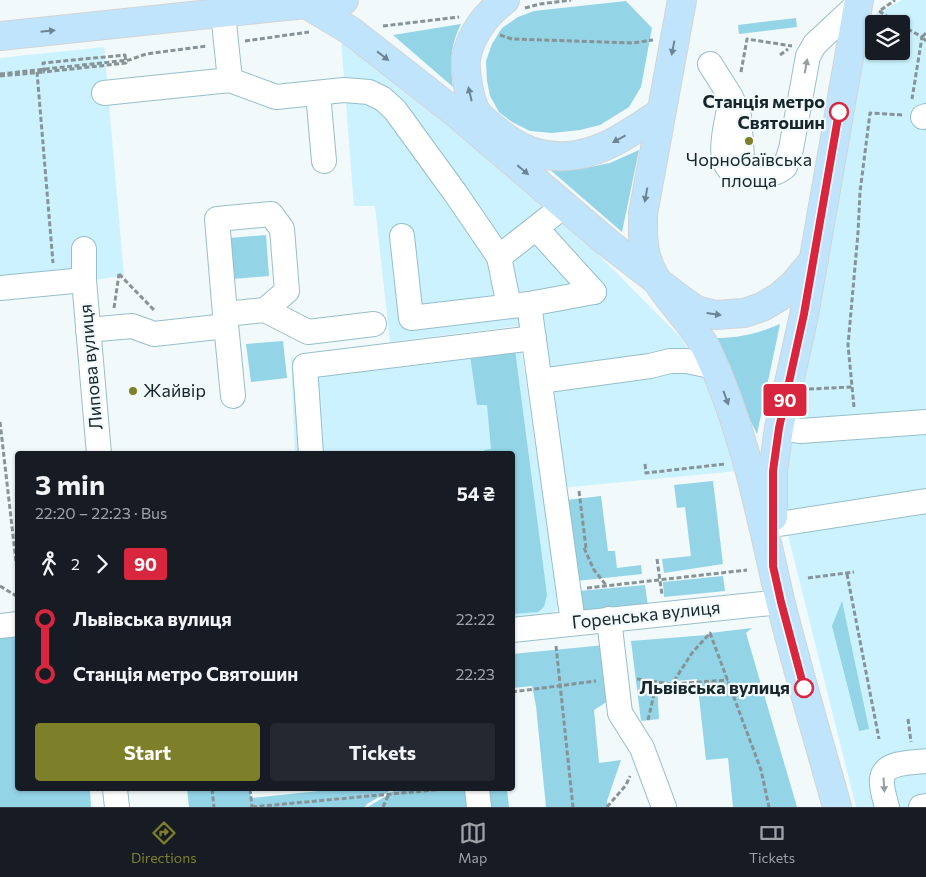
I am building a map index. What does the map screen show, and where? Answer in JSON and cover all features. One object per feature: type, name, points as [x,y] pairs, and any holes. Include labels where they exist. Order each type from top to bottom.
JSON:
[{"type":"main road","points":[[0,36],[344,0]]},
{"type":"main road","points":[[682,0],[643,214],[643,237],[647,260],[658,282],[701,338],[715,367],[740,435],[751,472],[760,568],[781,602],[837,807]]},
{"type":"main road","points":[[760,568],[772,525],[773,471],[779,428],[804,314],[858,2]]},
{"type":"main road","points":[[306,4],[351,31],[456,114],[608,243],[696,310],[715,316],[744,313],[762,307],[779,297],[793,285],[814,260]]},
{"type":"main road","points":[[512,5],[486,17],[470,43],[466,60],[470,96],[478,114],[508,140],[535,154],[555,156],[576,155],[596,150],[618,141],[660,113]]},
{"type":"street","points":[[710,64],[733,101],[724,139],[724,161],[728,169],[738,174],[757,176],[777,172],[785,167],[791,149],[808,56],[815,44],[858,2]]},
{"type":"street","points":[[223,13],[230,80]]},
{"type":"street","points":[[104,93],[230,80],[276,97],[344,90],[369,92],[383,99],[395,110],[499,257],[534,338],[573,623]]},
{"type":"street","points":[[318,93],[324,161]]},
{"type":"street","points":[[499,257],[565,205]]},
{"type":"street","points":[[88,330],[132,326],[154,334],[225,320],[266,310],[287,291],[282,229],[271,214],[217,220],[225,320],[233,396]]},
{"type":"street","points":[[402,236],[411,318],[519,305],[594,292],[536,228]]},
{"type":"street","name":"Липова вулиця","points":[[84,249],[84,280],[99,451]]},
{"type":"street","points":[[0,288],[84,280]]},
{"type":"street","points":[[266,310],[308,332],[374,324]]},
{"type":"street","points":[[670,361],[680,349],[689,323]]},
{"type":"street","points":[[311,451],[305,366],[534,338]]},
{"type":"street","points":[[540,381],[650,366],[670,361],[687,361],[715,367]]},
{"type":"street","points":[[779,428],[801,431],[926,422]]},
{"type":"street","points":[[772,525],[926,501]]},
{"type":"street","name":"Горенська вулиця","points":[[515,630],[781,602]]},
{"type":"street","points":[[609,619],[620,713],[642,748],[664,807]]},
{"type":"street","points":[[0,626],[15,624]]},
{"type":"street","points":[[887,807],[882,780],[885,771],[893,766],[926,761]]},
{"type":"street","points":[[115,791],[117,807]]},
{"type":"street","points":[[477,791],[479,807]]},
{"type":"street","points":[[922,807],[926,806]]},
{"type":"path","points":[[512,5],[571,0]]},
{"type":"path","points":[[884,15],[878,11],[894,0]]},
{"type":"path","points":[[379,26],[460,17]]},
{"type":"path","points":[[910,30],[926,41]]},
{"type":"path","points":[[492,32],[512,40],[632,43],[654,40],[653,49]]},
{"type":"path","points":[[856,427],[848,345],[860,192],[870,113],[917,113],[922,37],[926,33]]},
{"type":"path","points":[[733,101],[747,39],[792,46]]},
{"type":"path","points":[[125,60],[146,54]]},
{"type":"path","points":[[0,75],[126,63],[125,55],[43,63],[43,70]]},
{"type":"path","points":[[0,75],[43,70]]},
{"type":"path","points":[[37,72],[55,283]]},
{"type":"path","points":[[113,311],[119,274],[159,316]]},
{"type":"path","points":[[808,389],[852,387]]},
{"type":"path","points":[[0,422],[15,553]]},
{"type":"path","points":[[645,464],[646,473],[731,464]]},
{"type":"path","points":[[580,491],[587,552],[594,570],[607,586]]},
{"type":"path","points":[[658,559],[664,613]]},
{"type":"path","points":[[568,590],[760,568]]},
{"type":"path","points":[[808,578],[854,572]]},
{"type":"path","points":[[847,574],[879,739]]},
{"type":"path","points":[[0,586],[15,595]]},
{"type":"path","points":[[607,807],[626,785],[642,748],[655,690],[672,684],[692,653],[710,633],[760,770],[769,807]]},
{"type":"path","points":[[556,646],[573,807]]},
{"type":"path","points":[[908,719],[911,742]]},
{"type":"path","points":[[212,791],[214,807]]},
{"type":"path","points":[[250,791],[252,807],[423,791]]},
{"type":"path","points":[[382,807],[389,794]]},
{"type":"shaded area","points":[[902,0],[926,0],[926,807],[856,807],[789,539],[783,473],[863,22],[865,21],[865,60],[910,60],[910,15],[875,15]]},
{"type":"shaded area","points":[[626,1],[652,28],[641,87],[629,107],[600,125],[580,130],[552,133],[530,131],[512,122],[499,112],[490,96],[486,61],[492,44],[502,28],[518,17],[534,11]]},
{"type":"shaded area","points":[[796,18],[797,27],[739,34],[738,25]]},
{"type":"shaded area","points":[[461,24],[457,32],[452,55],[453,87],[393,35]]},
{"type":"shaded area","points":[[341,39],[486,146],[585,241],[681,338],[702,371],[716,403],[738,471],[560,488],[536,332],[517,326],[390,342],[375,206],[354,206]]},
{"type":"shaded area","points":[[104,47],[124,276],[0,292],[0,58]]},
{"type":"shaded area","points":[[639,150],[622,232],[547,167],[585,168],[610,163]]},
{"type":"shaded area","points":[[266,235],[269,276],[233,279],[229,238]]},
{"type":"shaded area","points":[[780,324],[757,434],[709,338],[746,335]]},
{"type":"shaded area","points":[[519,333],[558,601],[557,609],[550,617],[515,626],[515,451],[295,451],[291,358]]},
{"type":"shaded area","points":[[283,341],[287,378],[251,382],[246,344]]},
{"type":"shaded area","points":[[515,350],[547,595],[544,607],[538,612],[515,614],[515,451],[484,451],[491,449],[487,405],[477,405],[470,355]]},
{"type":"shaded area","points":[[713,481],[723,564],[664,573],[662,559],[691,556],[685,507],[677,508],[674,485]]},
{"type":"shaded area","points":[[601,496],[608,551],[615,551],[617,568],[641,565],[642,574],[576,581],[567,500]]},
{"type":"shaded area","points":[[723,576],[725,591],[664,597],[663,582]]},
{"type":"shaded area","points":[[645,585],[648,607],[581,612],[579,591]]},
{"type":"shaded area","points":[[842,601],[869,729],[859,731],[832,626]]},
{"type":"shaded area","points":[[752,628],[746,633],[797,807],[733,807],[728,758],[706,760],[697,679],[657,683],[659,719],[641,721],[631,641],[707,635],[710,633]]},
{"type":"shaded area","points":[[15,632],[15,791],[90,791],[91,807],[0,807],[0,634]]},
{"type":"shaded area","points":[[605,645],[611,699],[594,710],[599,763],[621,760],[607,801],[608,807],[546,807],[536,706],[532,686],[515,688],[515,654]]},
{"type":"shaded area","points":[[187,791],[250,791],[251,798],[319,791],[390,791],[365,807],[189,807]]},
{"type":"shaded area","points":[[394,791],[507,791],[509,807],[368,807]]},
{"type":"bus line","name":"90","points":[[804,688],[773,566],[773,471],[779,428],[804,314],[839,112]]},
{"type":"place","name":"Станція метро Святошин","points":[[839,112]]},
{"type":"place","name":"Чорнобаївська площа","points":[[749,141]]},
{"type":"place","name":"Жайвір","points":[[133,391]]},
{"type":"place","name":"Львівська вулиця","points":[[804,688]]}]
